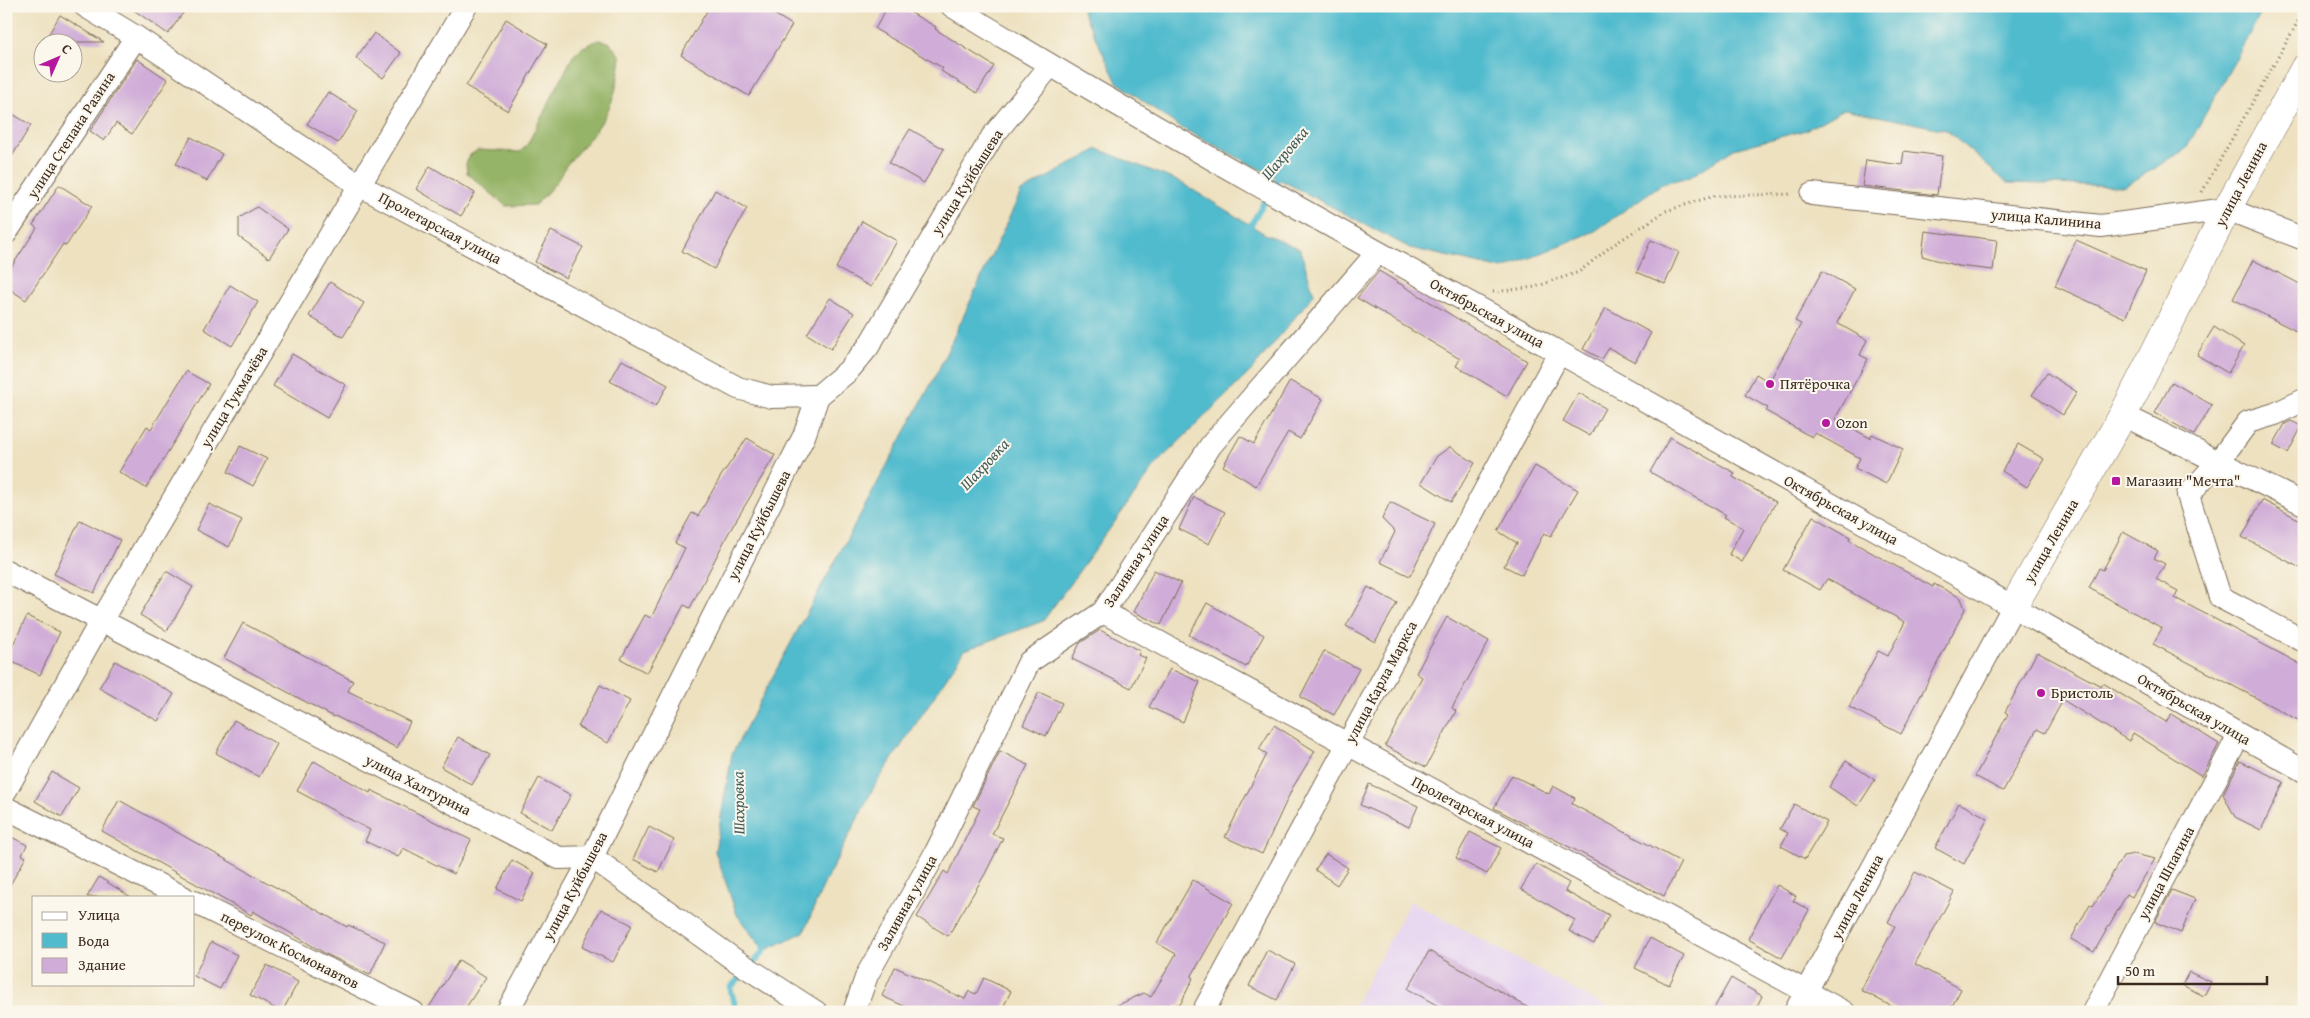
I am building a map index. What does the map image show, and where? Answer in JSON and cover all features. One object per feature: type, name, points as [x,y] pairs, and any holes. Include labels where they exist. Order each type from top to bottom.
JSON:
[{"type":"main road","name":"улица Ленина","points":[[2013,607],[2123,415],[2227,209],[2304,69]]},
{"type":"street","name":"Пролетарская улица","points":[[85,6],[136,37],[359,185],[738,388],[772,397],[818,396]]},
{"type":"street","name":"улица Тукмачёва","points":[[6,790],[101,621],[466,6]]},
{"type":"street","points":[[952,6],[1050,66]]},
{"type":"street","name":"улица Степана Разина","points":[[6,233],[136,37]]},
{"type":"street","name":"Октябрьская улица","points":[[1050,66],[1376,253],[1559,353],[2304,772]]},
{"type":"street","name":"улица Куйбышева","points":[[507,1012],[592,857],[804,436],[818,396],[848,371],[868,347],[992,137],[1050,66]]},
{"type":"street","name":"улица Калинина","points":[[1812,194],[2101,226],[2191,212],[2227,209],[2304,239]]},
{"type":"street","name":"Заливная улица","points":[[854,1012],[868,975],[936,852],[1029,662],[1102,612],[1211,445],[1376,253]]},
{"type":"street","name":"улица Карла Маркса","points":[[1203,1012],[1559,353]]},
{"type":"street","points":[[2304,400],[2275,414],[2248,422],[2219,461],[2188,495],[2220,597],[2304,642]]},
{"type":"street","points":[[2123,415],[2304,504]]},
{"type":"street","name":"улица Халтурина","points":[[6,571],[559,858],[592,857]]},
{"type":"street","name":"улица Ленина","points":[[1795,1012],[2013,607]]},
{"type":"street","name":"Пролетарская улица","points":[[1102,612],[1844,1012]]},
{"type":"street","name":"улица Шпагина","points":[[2093,1012],[2239,735]]},
{"type":"street","points":[[6,808],[181,896]]},
{"type":"street","points":[[592,857],[732,958],[816,1012]]},
{"type":"street","name":"переулок Космонавтов","points":[[195,903],[413,1012]]},
{"type":"path","points":[[2191,212],[2304,11]]},
{"type":"path","points":[[1490,292],[1534,287],[1580,272],[1610,246],[1666,211],[1713,196],[1812,194]]},
{"type":"shaded area","points":[[1410,901],[1616,1012],[1351,1012]]},
{"type":"green space","points":[[598,40],[609,42],[621,57],[615,91],[606,115],[591,137],[567,164],[558,180],[535,205],[506,206],[467,173],[466,164],[470,155],[478,150],[520,152],[527,145],[573,56],[581,48]]},
{"type":"water","points":[[1080,6],[2265,6],[2186,149],[2125,186],[2007,183],[1946,130],[1844,109],[1806,130],[1734,149],[1690,177],[1663,183],[1595,231],[1503,269],[1410,248],[1178,126],[1117,82]]},
{"type":"water","points":[[1098,149],[1180,182],[1265,234],[1300,249],[1314,294],[1252,370],[1158,462],[1043,621],[965,650],[875,785],[824,884],[804,932],[764,951],[737,915],[715,851],[732,754],[937,373],[1021,192]]},
{"type":"building","points":[[128,6],[188,6],[168,34]]},
{"type":"building","points":[[710,6],[761,6],[792,25],[749,96],[681,55]]},
{"type":"building","points":[[888,6],[899,6],[936,27],[935,29],[994,66],[977,93],[941,71],[943,68],[875,29]]},
{"type":"building","points":[[60,15],[104,42],[82,42],[82,32],[50,32]]},
{"type":"building","points":[[506,19],[547,44],[508,111],[466,86]]},
{"type":"building","points":[[374,33],[401,53],[383,78],[356,58]]},
{"type":"building","points":[[137,59],[168,80],[132,134],[116,123],[104,141],[90,131]]},
{"type":"building","points":[[328,92],[358,111],[338,143],[307,124]]},
{"type":"building","points":[[6,110],[31,125],[6,166]]},
{"type":"building","points":[[910,129],[944,149],[924,183],[889,163]]},
{"type":"building","points":[[191,137],[222,154],[207,181],[176,164]]},
{"type":"building","points":[[1904,151],[1942,156],[1937,195],[1862,186],[1866,160],[1902,165]]},
{"type":"building","points":[[430,166],[475,193],[461,216],[416,189]]},
{"type":"building","points":[[59,185],[92,206],[66,246],[63,244],[26,300],[6,287],[6,275],[37,228],[33,225]]},
{"type":"building","points":[[715,190],[747,208],[714,269],[682,251]]},
{"type":"building","points":[[257,207],[288,229],[269,258],[239,237],[239,218]]},
{"type":"building","points":[[862,221],[897,241],[871,287],[836,268]]},
{"type":"building","points":[[551,231],[583,247],[566,278],[535,262]]},
{"type":"building","points":[[1925,231],[1997,240],[1993,270],[1958,266],[1922,256]]},
{"type":"building","points":[[1651,240],[1679,252],[1665,284],[1637,272]]},
{"type":"building","points":[[2076,240],[2146,271],[2125,318],[2055,286]]},
{"type":"building","points":[[2253,260],[2304,286],[2304,335],[2233,299]]},
{"type":"building","points":[[1379,271],[1527,361],[1507,396],[1456,366],[1460,359],[1357,298]]},
{"type":"building","points":[[1822,271],[1855,289],[1837,323],[1867,340],[1860,355],[1868,359],[1835,419],[1870,438],[1872,434],[1903,449],[1886,484],[1855,468],[1860,458],[1815,433],[1813,437],[1806,434],[1766,411],[1768,408],[1745,395],[1756,374],[1769,382],[1801,324],[1795,321]]},
{"type":"building","points":[[330,282],[364,303],[343,337],[309,316]]},
{"type":"building","points":[[230,285],[258,302],[232,346],[204,329]]},
{"type":"building","points":[[830,298],[854,313],[831,349],[807,334]]},
{"type":"building","points":[[1606,308],[1651,333],[1635,362],[1609,348],[1602,359],[1583,349]]},
{"type":"building","points":[[2214,327],[2244,346],[2228,373],[2197,355]]},
{"type":"building","points":[[292,354],[346,385],[327,418],[273,386]]},
{"type":"building","points":[[622,360],[668,385],[656,406],[610,381]]},
{"type":"building","points":[[186,371],[209,384],[146,488],[119,472],[147,426],[151,429]]},
{"type":"building","points":[[2047,373],[2077,392],[2063,415],[2032,395]]},
{"type":"building","points":[[1290,381],[1323,399],[1300,439],[1288,432],[1256,486],[1223,466],[1240,436],[1254,444]]},
{"type":"building","points":[[2172,382],[2212,405],[2194,435],[2155,413]]},
{"type":"building","points":[[1579,393],[1605,408],[1590,436],[1563,421]]},
{"type":"building","points":[[2291,421],[2302,426],[2288,453],[2273,445],[2285,424]]},
{"type":"building","points":[[1670,437],[1735,473],[1733,477],[1776,502],[1742,562],[1729,554],[1743,528],[1724,517],[1726,515],[1650,472]]},
{"type":"building","points":[[747,438],[775,455],[728,534],[690,608],[684,605],[647,673],[621,659],[645,615],[651,618],[685,548],[675,543],[692,513],[698,516],[721,476]]},
{"type":"building","points":[[2018,444],[2044,459],[2027,487],[2002,471]]},
{"type":"building","points":[[240,446],[267,459],[253,486],[228,472]]},
{"type":"building","points":[[1450,447],[1475,463],[1451,502],[1421,483],[1437,456]]},
{"type":"building","points":[[1535,466],[1578,490],[1551,536],[1544,533],[1522,575],[1504,566],[1517,543],[1498,531]]},
{"type":"building","points":[[1194,497],[1225,512],[1209,544],[1179,529]]},
{"type":"building","points":[[2262,500],[2304,522],[2304,570],[2242,537]]},
{"type":"building","points":[[1390,502],[1435,524],[1410,576],[1380,562],[1395,532],[1382,519]]},
{"type":"building","points":[[209,504],[242,520],[229,547],[196,530]]},
{"type":"building","points":[[1813,516],[1850,537],[1849,540],[1933,587],[1934,584],[1961,598],[1965,609],[1901,734],[1849,707],[1878,651],[1888,656],[1905,622],[1827,579],[1820,590],[1783,570]]},
{"type":"building","points":[[80,520],[120,540],[94,593],[54,574]]},
{"type":"building","points":[[2123,532],[2158,551],[2154,558],[2165,564],[2156,579],[2178,591],[2175,598],[2304,666],[2304,723],[2153,644],[2162,628],[2089,588],[2099,568],[2103,570]]},
{"type":"building","points":[[1154,570],[1181,583],[1161,625],[1134,612]]},
{"type":"building","points":[[166,571],[193,587],[167,631],[140,615]]},
{"type":"building","points":[[1368,587],[1397,603],[1375,642],[1346,626]]},
{"type":"building","points":[[1207,603],[1264,635],[1246,667],[1189,635]]},
{"type":"building","points":[[27,616],[60,632],[40,675],[6,659]]},
{"type":"building","points":[[1447,617],[1489,641],[1452,708],[1456,711],[1426,767],[1385,746],[1422,677],[1416,673]]},
{"type":"building","points":[[243,623],[353,681],[348,691],[410,722],[397,748],[334,717],[224,658]]},
{"type":"building","points":[[1100,630],[1140,651],[1138,655],[1146,658],[1131,688],[1072,659],[1080,643]]},
{"type":"building","points":[[1324,651],[1359,669],[1334,715],[1300,697]]},
{"type":"building","points":[[2037,652],[2101,686],[2103,683],[2166,722],[2171,714],[2219,744],[2202,776],[2133,733],[2129,741],[2063,700],[2045,733],[2037,729],[2003,791],[1975,776],[2008,714],[2005,712]]},
{"type":"building","points":[[115,661],[174,694],[158,721],[99,688]]},
{"type":"building","points":[[1170,669],[1200,682],[1183,722],[1149,707]]},
{"type":"building","points":[[600,685],[630,701],[608,743],[578,727]]},
{"type":"building","points":[[1039,692],[1062,703],[1046,736],[1023,725]]},
{"type":"building","points":[[234,720],[277,744],[259,777],[216,753]]},
{"type":"building","points":[[1274,725],[1315,751],[1293,787],[1262,854],[1225,837],[1267,754],[1259,749]]},
{"type":"building","points":[[458,737],[490,755],[472,785],[441,767]]},
{"type":"building","points":[[1000,751],[1028,765],[992,834],[1003,838],[985,874],[948,936],[917,917],[944,871],[948,874],[980,809],[973,806]]},
{"type":"building","points":[[314,761],[370,793],[371,790],[471,840],[454,874],[403,848],[398,857],[365,841],[370,830],[297,791]]},
{"type":"building","points":[[1846,761],[1875,780],[1858,806],[1829,787]]},
{"type":"building","points":[[2240,761],[2284,782],[2261,830],[2235,817],[2223,794]]},
{"type":"building","points":[[52,772],[79,788],[62,817],[35,801]]},
{"type":"building","points":[[1512,775],[1549,794],[1553,786],[1575,798],[1572,804],[1681,862],[1664,896],[1494,808]]},
{"type":"building","points":[[539,778],[571,795],[552,830],[520,813]]},
{"type":"building","points":[[1369,784],[1418,806],[1409,827],[1360,805]]},
{"type":"building","points":[[119,800],[347,927],[348,925],[385,942],[370,975],[326,954],[253,911],[251,915],[102,831]]},
{"type":"building","points":[[1959,803],[1988,818],[1964,864],[1935,848]]},
{"type":"building","points":[[1794,804],[1827,822],[1805,859],[1781,846],[1788,833],[1780,829]]},
{"type":"building","points":[[649,827],[674,840],[658,872],[633,859]]},
{"type":"building","points":[[1470,832],[1501,848],[1487,874],[1456,858]]},
{"type":"building","points":[[6,834],[27,845],[22,855],[26,857],[6,892]]},
{"type":"building","points":[[1326,854],[1348,868],[1337,885],[1315,870]]},
{"type":"building","points":[[2134,854],[2155,859],[2132,897],[2127,894],[2094,952],[2071,939],[2090,904],[2093,906],[2123,856]]},
{"type":"building","points":[[512,860],[535,873],[521,901],[497,889]]},
{"type":"building","points":[[1536,864],[1569,883],[1565,891],[1609,915],[1594,944],[1569,931],[1575,920],[1521,889]]},
{"type":"building","points":[[1915,872],[1954,892],[1915,964],[1961,989],[1949,1012],[1902,1012],[1861,990],[1895,926],[1888,922]]},
{"type":"building","points":[[99,877],[129,896],[88,896]]},
{"type":"building","points":[[1193,880],[1233,903],[1191,977],[1193,978],[1180,1005],[1177,1004],[1174,1010],[1177,1012],[1103,1012],[1144,993],[1151,997],[1176,954],[1157,943]]},
{"type":"building","points":[[1777,885],[1796,896],[1793,901],[1809,910],[1782,958],[1748,939]]},
{"type":"building","points":[[2172,890],[2195,899],[2181,933],[2155,922]]},
{"type":"building","points":[[601,909],[632,925],[613,962],[582,947]]},
{"type":"building","points":[[1650,938],[1684,956],[1669,985],[1635,968]]},
{"type":"building","points":[[211,942],[237,955],[220,989],[195,976]]},
{"type":"building","points":[[1267,950],[1295,964],[1277,1000],[1249,986]]},
{"type":"building","points":[[1429,951],[1536,1012],[1449,1012],[1408,989]]},
{"type":"building","points":[[459,960],[486,977],[463,1012],[426,1012]]},
{"type":"building","points":[[267,965],[298,982],[282,1012],[250,995]]},
{"type":"building","points":[[895,967],[965,999],[969,991],[976,994],[984,978],[1011,991],[1001,1012],[917,1012],[882,996]]},
{"type":"building","points":[[2189,972],[2211,982],[2204,996],[2182,985]]},
{"type":"building","points":[[1731,978],[1762,996],[1754,1012],[1712,1012]]},
{"type":"waterway","name":"Шахровка","points":[[1246,230],[1251,225],[1281,173]]},
{"type":"waterway","name":"Шахровка","points":[[752,965],[764,951],[763,945]]},
{"type":"waterway","name":"Шахровка","points":[[737,1012],[730,988],[745,972]]},
{"type":"place","name":"Пятёрочка","points":[[1770,384]]},
{"type":"place","name":"Ozon","points":[[1826,423]]},
{"type":"place","name":"Магазин \"Мечта\"","points":[[2116,481]]},
{"type":"place","name":"Бристоль","points":[[2041,693]]}]
